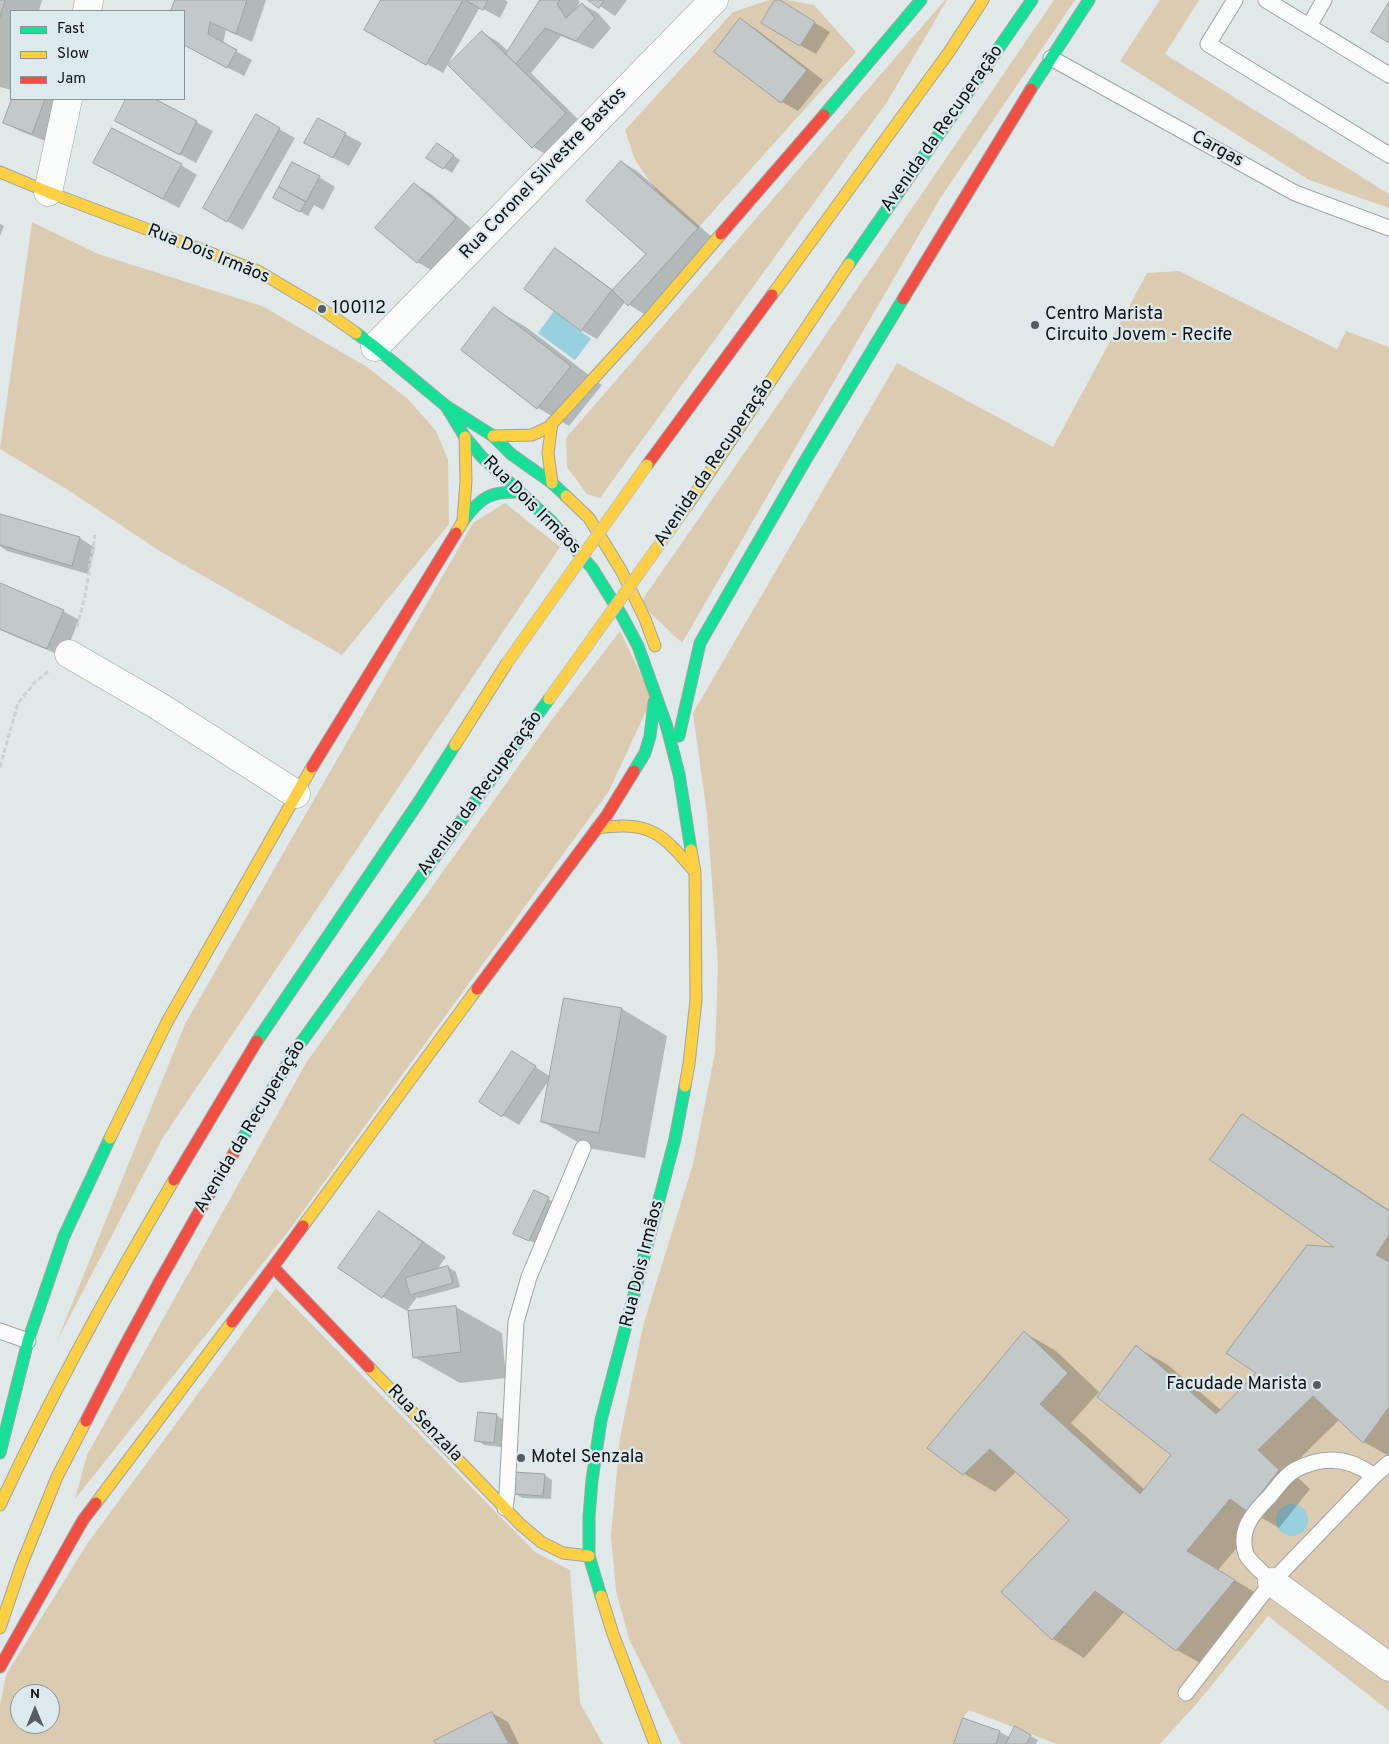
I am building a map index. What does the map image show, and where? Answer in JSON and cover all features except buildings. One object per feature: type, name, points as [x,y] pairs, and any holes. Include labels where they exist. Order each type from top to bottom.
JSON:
[{"type":"main road","points":[[493,436],[532,435],[549,427],[654,311],[921,0]]},
{"type":"main road","points":[[0,1504],[34,1434],[118,1274],[244,1062],[420,800],[507,664],[647,465],[949,52],[983,0]]},
{"type":"main road","name":"Avenida da Recuperação","points":[[0,1628],[21,1566],[56,1477],[121,1351],[208,1195],[295,1051],[687,506],[877,222],[1032,0]]},
{"type":"main road","points":[[687,654],[700,643],[815,444],[1020,106],[1089,0]]},
{"type":"main road","points":[[949,52],[962,9]]},
{"type":"main road","name":"Rua Dois Irmãos","points":[[0,172],[258,271],[322,310],[375,347],[446,406],[493,436],[511,454],[552,483],[589,518],[621,570],[661,655]]},
{"type":"main road","name":"Rua Dois Irmãos","points":[[446,406],[465,438],[482,457],[551,521],[592,568],[638,646],[654,686],[679,774],[694,872],[696,1000],[690,1064],[675,1140],[602,1420],[592,1480],[589,1556],[612,1634],[655,1744]]},
{"type":"main road","name":"Rua Dois Irmãos","points":[[552,423],[548,442],[548,465],[552,483]]},
{"type":"main road","points":[[463,521],[466,481],[465,438]]},
{"type":"main road","points":[[0,1453],[28,1340],[64,1236],[114,1128],[167,1022],[296,794],[463,521],[485,496],[497,492],[520,492]]},
{"type":"main road","name":"Rua Dois Irmãos","points":[[679,736],[700,643]]},
{"type":"main road","points":[[0,1666],[83,1520],[274,1268],[516,936],[607,816],[645,753],[654,712],[654,686]]},
{"type":"main road","name":"Rua Dois Irmãos","points":[[674,706],[679,736],[679,774]]},
{"type":"main road","points":[[597,828],[620,824],[639,826],[657,833],[670,843],[694,872]]},
{"type":"main road","name":"Rua Senzala","points":[[274,1268],[505,1508],[541,1542],[563,1553],[589,1556]]},
{"type":"street","name":"Rua Coronel Silvestre Bastos","points":[[375,347],[714,0]]},
{"type":"street","points":[[48,192],[68,100]]},
{"type":"street","points":[[69,654],[157,705],[296,794]]},
{"type":"street","points":[[1272,1582],[1389,1667]]},
{"type":"lane","points":[[1235,0],[1208,44],[1389,155]]},
{"type":"lane","points":[[1266,0],[1389,75]]},
{"type":"lane","points":[[1309,26],[1324,0]]},
{"type":"lane","name":"Cargas","points":[[1051,58],[1295,193],[1389,228]]},
{"type":"lane","points":[[505,1508],[516,1322],[529,1277],[583,1148]]},
{"type":"lane","points":[[0,1332],[28,1340]]},
{"type":"lane","points":[[1272,1582],[1247,1556],[1243,1541],[1246,1526],[1254,1513],[1294,1470],[1318,1462],[1346,1460],[1362,1467],[1374,1476]]},
{"type":"lane","points":[[1186,1693],[1272,1582],[1374,1476],[1389,1463]]},
{"type":"shaded area","points":[[769,0],[787,0],[814,5],[856,52],[698,228],[657,192],[635,160],[625,130],[733,12]]},
{"type":"shaded area","points":[[945,0],[947,0],[887,102],[600,498],[587,494],[567,467],[566,438]]},
{"type":"shaded area","points":[[1054,0],[1075,0],[941,197],[682,643],[640,603]]},
{"type":"shaded area","points":[[1160,0],[1199,0],[1165,54],[1389,194],[1389,208],[1309,180],[1120,61]]},
{"type":"shaded area","points":[[32,222],[98,254],[262,306],[367,367],[408,399],[436,431],[448,460],[449,524],[342,655],[158,550],[71,492],[0,449]]},
{"type":"shaded area","points":[[1179,271],[1337,349],[1346,331],[1389,347],[1389,1711],[1268,1616],[1198,1702],[1160,1744],[1057,1744],[969,1710],[963,1718],[954,1744],[681,1744],[629,1639],[616,1591],[611,1536],[620,1438],[643,1326],[693,1164],[715,1053],[718,964],[707,814],[693,713],[897,363],[1053,447],[1147,273]]},
{"type":"shaded area","points":[[505,503],[560,547],[162,1139],[57,1341],[185,1024],[473,523]]},
{"type":"shaded area","points":[[620,631],[652,698],[609,791],[287,1233],[75,1499],[87,1455],[306,1063],[550,722]]},
{"type":"shaded area","points":[[276,1288],[535,1552],[570,1570],[580,1703],[603,1744],[0,1744],[0,1705],[6,1675],[87,1544]]},
{"type":"water","points":[[554,311],[591,339],[575,360],[538,333]]},
{"type":"water","points":[[1292,1504],[1298,1505],[1303,1509],[1307,1514],[1307,1526],[1303,1531],[1298,1535],[1292,1536],[1286,1535],[1281,1531],[1277,1526],[1276,1520],[1277,1514],[1281,1509],[1286,1505]]},
{"type":"traffic: fast","points":[[824,115],[921,0]]},
{"type":"traffic: fast","points":[[849,264],[1032,0]]},
{"type":"traffic: fast","points":[[1031,89],[1089,0]]},
{"type":"traffic: fast","points":[[679,736],[700,643],[805,461],[903,299]]},
{"type":"traffic: fast","points":[[356,333],[446,406],[493,436],[511,454],[552,483],[566,496]]},
{"type":"traffic: fast","points":[[446,406],[465,437],[482,457],[551,521],[592,568],[622,616],[638,646],[666,724],[679,774],[691,850]]},
{"type":"traffic: fast","points":[[463,521],[475,506],[487,497],[494,494],[520,492]]},
{"type":"traffic: fast","points":[[238,1146],[295,1051],[549,699]]},
{"type":"traffic: fast","points":[[634,771],[645,753],[650,736],[654,702]]},
{"type":"traffic: fast","points":[[257,1041],[455,745]]},
{"type":"traffic: fast","points":[[601,1596],[589,1556],[589,1516],[592,1480],[601,1420],[675,1139],[685,1086]]},
{"type":"traffic: fast","points":[[0,1453],[28,1341],[64,1236],[110,1138]]},
{"type":"traffic: slow","points":[[772,295],[949,52],[983,0]]},
{"type":"traffic: slow","points":[[0,172],[258,271],[322,309],[356,333]]},
{"type":"traffic: slow","points":[[493,436],[532,435],[549,427],[648,319],[721,234]]},
{"type":"traffic: slow","points":[[687,506],[849,264]]},
{"type":"traffic: slow","points":[[552,423],[548,453],[552,483]]},
{"type":"traffic: slow","points":[[456,533],[463,521],[466,481],[465,437]]},
{"type":"traffic: slow","points":[[507,663],[647,465]]},
{"type":"traffic: slow","points":[[566,496],[589,518],[621,570],[645,619],[655,646]]},
{"type":"traffic: slow","points":[[549,699],[687,506]]},
{"type":"traffic: slow","points":[[455,745],[507,663]]},
{"type":"traffic: slow","points":[[110,1138],[167,1022],[312,767]]},
{"type":"traffic: slow","points":[[597,828],[630,826],[653,832],[663,838],[694,871]]},
{"type":"traffic: slow","points":[[685,1086],[696,1000],[695,872],[691,850]]},
{"type":"traffic: slow","points":[[303,1226],[477,989]]},
{"type":"traffic: slow","points":[[0,1505],[40,1422],[83,1340],[174,1180]]},
{"type":"traffic: slow","points":[[96,1503],[232,1322]]},
{"type":"traffic: slow","points":[[369,1367],[520,1524],[541,1542],[563,1553],[589,1556]]},
{"type":"traffic: slow","points":[[0,1628],[21,1566],[57,1477],[86,1421]]},
{"type":"traffic: slow","points":[[601,1596],[613,1634],[655,1744]]},
{"type":"traffic: jam","points":[[903,299],[1031,89]]},
{"type":"traffic: jam","points":[[721,234],[824,115]]},
{"type":"traffic: jam","points":[[647,465],[772,295]]},
{"type":"traffic: jam","points":[[312,767],[456,533]]},
{"type":"traffic: jam","points":[[477,989],[607,815],[634,771]]},
{"type":"traffic: jam","points":[[174,1180],[257,1041]]},
{"type":"traffic: jam","points":[[86,1421],[159,1282],[238,1146]]},
{"type":"traffic: jam","points":[[303,1226],[273,1267],[369,1367]]},
{"type":"traffic: jam","points":[[232,1322],[273,1267]]},
{"type":"traffic: jam","points":[[0,1667],[83,1520],[96,1503]]},
{"type":"place","name":"100112","points":[[322,309]]},
{"type":"place","name":"Centro Marista Circuito Jovem - Recife","points":[[1035,325]]},
{"type":"place","name":"Facudade Marista","points":[[1317,1385]]},
{"type":"place","name":"Motel Senzala","points":[[521,1458]]}]
